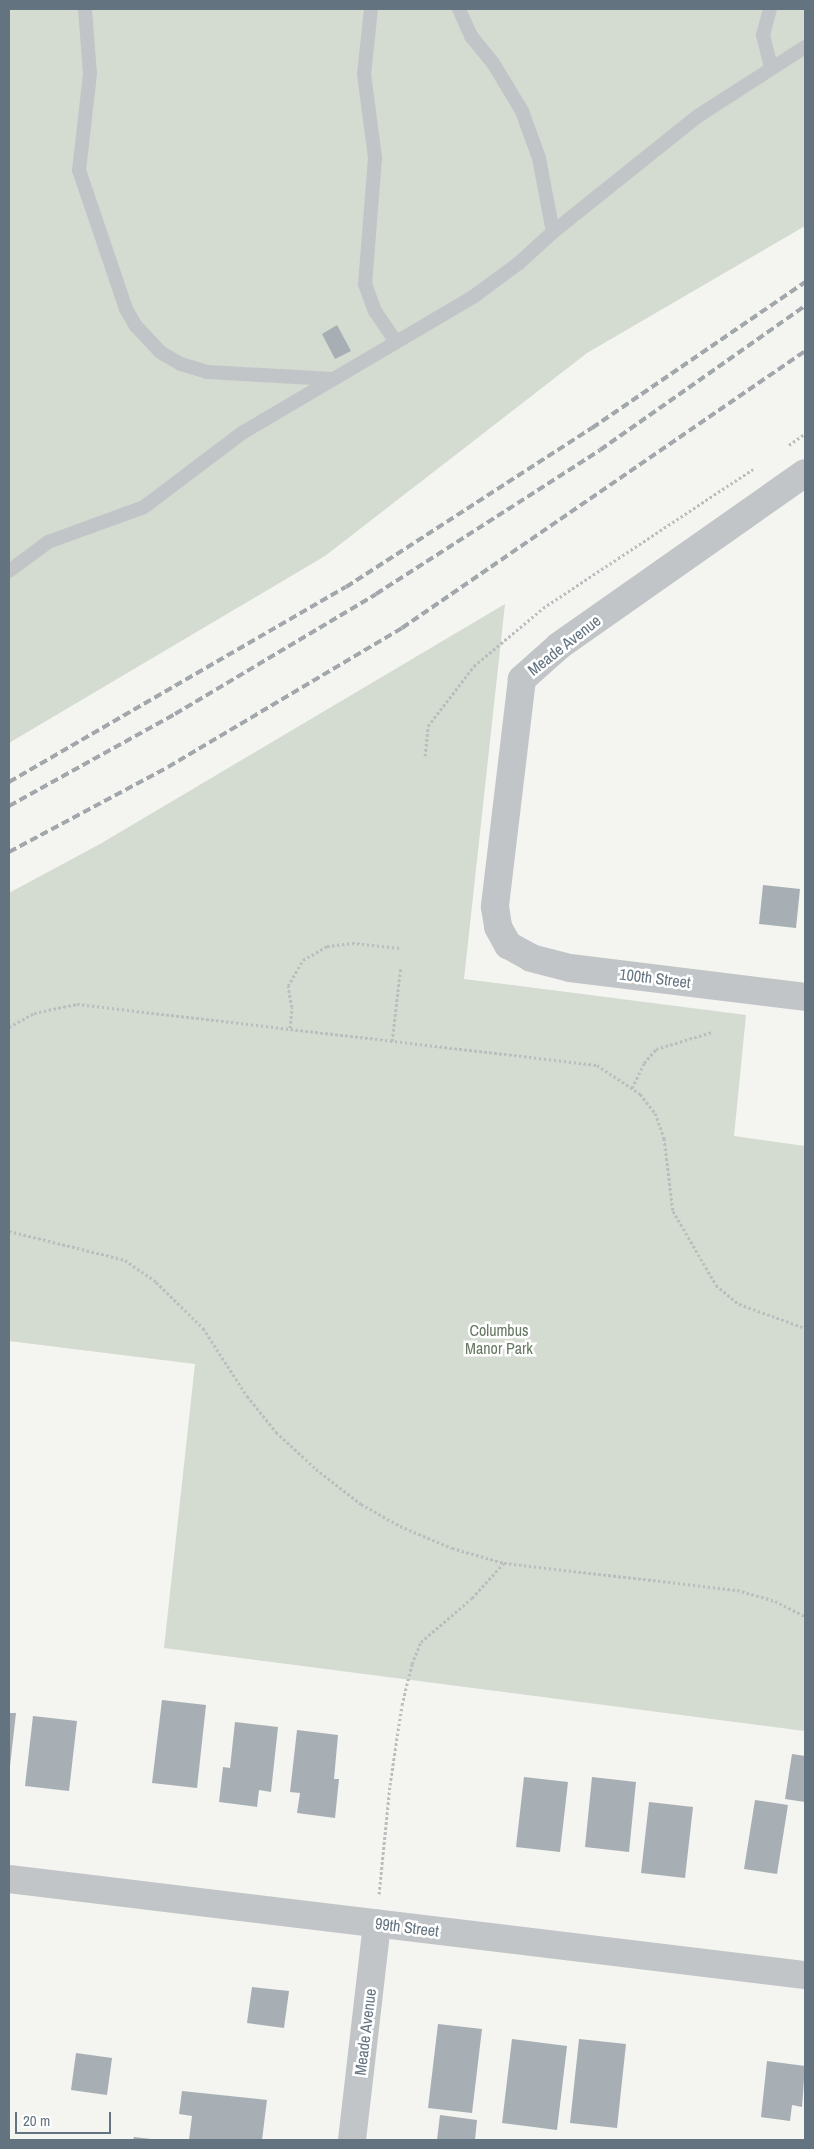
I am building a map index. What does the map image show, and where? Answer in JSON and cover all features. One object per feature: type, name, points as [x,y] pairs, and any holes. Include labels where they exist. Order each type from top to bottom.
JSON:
[{"type":"street","name":"Meade Avenue","points":[[508,946],[498,927],[495,907],[522,679],[559,646],[805,474]]},
{"type":"street","name":"100th Street","points":[[508,946],[531,958],[570,968],[805,997]]},
{"type":"street","name":"99th Street","points":[[9,1878],[805,1976]]},
{"type":"street","name":"Meade Avenue","points":[[352,2140],[377,1924]]},
{"type":"lane","points":[[85,9],[90,74],[79,170],[126,308],[136,326],[160,352],[181,364],[207,372],[333,379]]},
{"type":"lane","points":[[371,9],[364,74],[375,158],[365,284],[375,311],[395,342]]},
{"type":"lane","points":[[459,9],[471,36],[493,63],[522,111],[539,158],[553,232]]},
{"type":"lane","points":[[770,9],[763,35],[770,68]]},
{"type":"lane","points":[[9,571],[48,542],[144,507],[242,433],[472,297],[519,263],[553,232],[698,116],[805,47]]},
{"type":"path","points":[[290,1028],[292,1007],[288,986],[303,960],[327,946],[352,943],[401,948]]},
{"type":"path","points":[[392,1041],[401,967]]},
{"type":"path","points":[[9,1027],[34,1013],[77,1004],[597,1065],[632,1088],[655,1113],[664,1138],[673,1211],[716,1285],[739,1304],[805,1328]]},
{"type":"path","points":[[632,1088],[644,1063],[656,1050],[712,1032]]},
{"type":"path","points":[[9,1231],[126,1260],[181,1303],[203,1328],[264,1418],[316,1469],[361,1504],[400,1526],[452,1548],[504,1563],[738,1590],[775,1601],[805,1616]]},
{"type":"path","points":[[379,1894],[390,1785],[402,1705],[412,1664],[422,1642],[472,1598],[504,1563]]},
{"type":"green space","points":[[9,9],[805,9],[805,226],[587,353],[325,556],[9,743]]},
{"type":"green space","name":"Columbus Manor Park","points":[[505,604],[464,979],[746,1015],[734,1136],[805,1146],[805,1731],[164,1648],[195,1364],[9,1341],[9,893],[100,844]]},
{"type":"building","points":[[337,325],[351,351],[335,359],[322,334]]},
{"type":"building","points":[[763,885],[800,889],[796,928],[759,924]]},
{"type":"building","points":[[162,1700],[206,1705],[197,1788],[152,1783]]},
{"type":"building","points":[[9,1713],[16,1713],[10,1766],[9,1766]]},
{"type":"building","points":[[33,1716],[77,1721],[69,1791],[25,1786]]},
{"type":"building","points":[[235,1722],[278,1727],[271,1792],[259,1790],[257,1807],[219,1802],[223,1767],[230,1768]]},
{"type":"building","points":[[297,1730],[338,1735],[334,1779],[339,1779],[335,1818],[297,1813],[300,1793],[290,1792]]},
{"type":"building","points":[[792,1754],[805,1756],[805,1802],[785,1799]]},
{"type":"building","points":[[524,1777],[568,1782],[560,1852],[516,1847]]},
{"type":"building","points":[[592,1777],[636,1782],[629,1852],[585,1847]]},
{"type":"building","points":[[755,1800],[788,1805],[777,1874],[744,1869]]},
{"type":"building","points":[[649,1802],[693,1807],[685,1878],[641,1873]]},
{"type":"building","points":[[252,1987],[289,1991],[284,2028],[247,2023]]},
{"type":"building","points":[[438,2024],[482,2029],[472,2113],[428,2108]]},
{"type":"building","points":[[512,2039],[567,2046],[557,2130],[502,2123]]},
{"type":"building","points":[[579,2039],[626,2044],[617,2128],[570,2123]]},
{"type":"building","points":[[76,2053],[112,2058],[107,2095],[71,2090]]},
{"type":"building","points":[[767,2061],[805,2066],[802,2107],[792,2105],[790,2121],[761,2117]]},
{"type":"building","points":[[182,2091],[267,2100],[262,2140],[189,2140],[192,2116],[179,2114]]},
{"type":"building","points":[[440,2115],[477,2120],[475,2140],[437,2140]]},
{"type":"building","points":[[134,2137],[151,2139],[151,2140],[133,2140]]},
{"type":"railway","points":[[9,782],[346,587],[592,428],[805,282]]},
{"type":"railway","points":[[9,806],[175,714],[376,594],[600,450],[805,306]]},
{"type":"railway","points":[[9,852],[168,767],[402,628],[805,351]]}]
